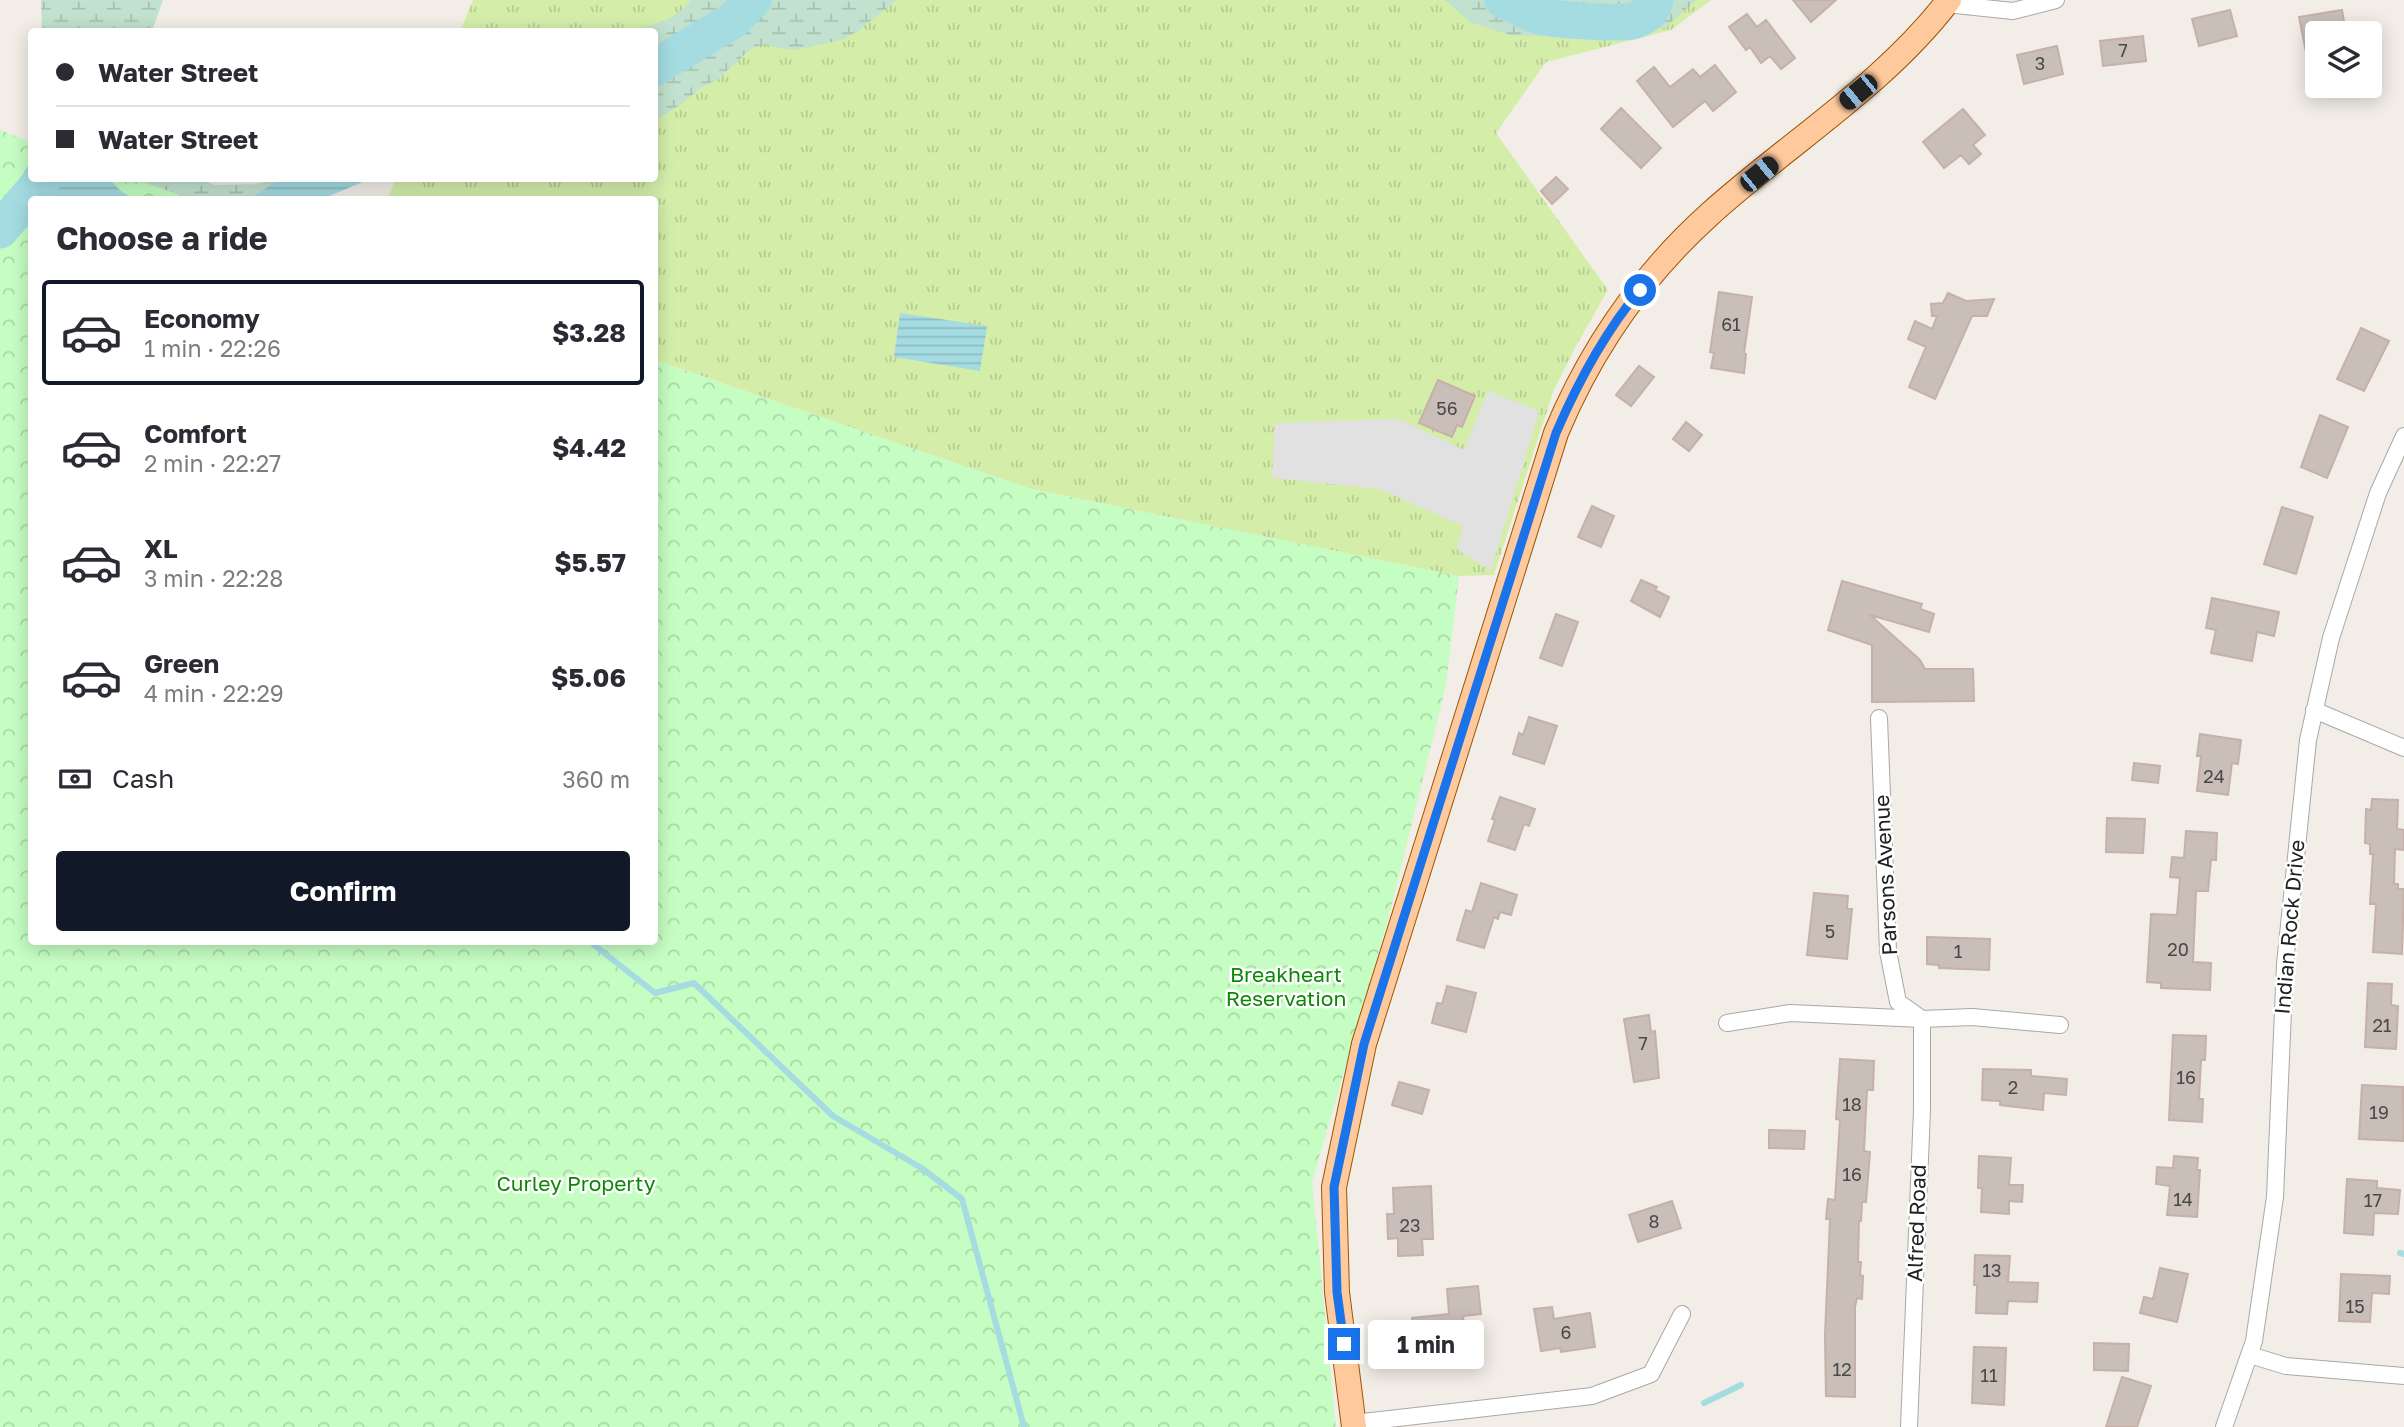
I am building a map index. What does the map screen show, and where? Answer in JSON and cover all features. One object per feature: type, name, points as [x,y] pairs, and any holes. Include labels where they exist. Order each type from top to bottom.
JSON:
[{"type":"main road","points":[[1354,1425],[1337,1292],[1334,1187],[1364,1044],[1556,433],[1570,400],[1602,342],[1623,310],[1656,269],[1712,212],[1878,76],[1921,35],[1947,2]]},
{"type":"street","points":[[1947,2],[2013,11],[2056,0]]},
{"type":"street","name":"Indian Rock Drive","points":[[2224,1427],[2254,1341],[2275,1197],[2285,964],[2308,740],[2331,638],[2378,494],[2404,436]]},
{"type":"street","points":[[2314,710],[2404,748]]},
{"type":"street","name":"Parsons Avenue","points":[[1879,718],[1888,951],[1898,1002],[1922,1019]]},
{"type":"street","points":[[1727,1023],[1790,1013],[1922,1019],[1972,1017],[2060,1025]]},
{"type":"street","name":"Alfred Road","points":[[1909,1427],[1922,1110],[1922,1019]]},
{"type":"street","points":[[1354,1425],[1592,1396],[1651,1374],[1682,1314]]},
{"type":"street","points":[[2250,1355],[2286,1366],[2404,1376]]},
{"type":"green space","points":[[41,0],[163,0],[153,28],[42,28]]},
{"type":"green space","points":[[473,0],[1711,0],[1671,30],[1546,62],[1496,133],[1608,290],[1553,392],[1494,575],[1459,576],[1031,489],[658,361],[658,196],[389,196],[395,182],[658,182],[658,28],[461,28]]},
{"type":"green space","points":[[691,0],[897,0],[858,31],[842,40],[794,50],[764,45],[752,48],[718,79],[658,118],[658,28],[640,28],[670,18]]},
{"type":"green space","points":[[1445,0],[1696,0],[1665,28],[1643,29],[1617,36],[1566,33],[1544,36],[1509,35],[1470,22]]},
{"type":"green space","name":"Curley Property","points":[[0,130],[28,141],[28,182],[143,182],[183,196],[28,196],[28,945],[658,945],[658,361],[1031,489],[1459,576],[1446,685],[1388,920],[1312,1182],[1336,1427],[0,1427]]},
{"type":"green space","points":[[113,182],[207,182],[215,185],[275,182],[256,196],[130,196]]},
{"type":"shaded area","points":[[1488,391],[1539,411],[1491,570],[1457,550],[1463,526],[1380,489],[1272,478],[1275,423],[1398,419],[1464,450]]},
{"type":"water","points":[[28,165],[28,182],[112,182],[129,196],[28,196],[28,227],[14,229],[3,220]]},
{"type":"water","points":[[275,182],[363,182],[329,196],[255,196]]},
{"type":"water","points":[[900,313],[987,326],[980,371],[894,357]]},
{"type":"building","points":[[1793,0],[1836,0],[1811,22]]},
{"type":"building","points":[[2230,10],[2237,36],[2199,46],[2192,19]]},
{"type":"building","points":[[2342,10],[2344,21],[2305,21],[2305,47],[2299,17]]},
{"type":"building","points":[[1747,14],[1757,27],[1766,20],[1795,58],[1781,69],[1770,56],[1761,63],[1750,47],[1746,50],[1729,27]]},
{"type":"building","points":[[2143,36],[2146,61],[2103,66],[2100,41]]},
{"type":"building","points":[[2057,46],[2063,74],[2024,84],[2017,55]]},
{"type":"building","points":[[1715,65],[1736,92],[1713,111],[1705,101],[1673,127],[1637,81],[1654,67],[1670,87],[1693,69],[1700,77]]},
{"type":"building","points":[[1621,108],[1661,148],[1641,168],[1601,129]]},
{"type":"building","points":[[1963,109],[1985,135],[1973,145],[1981,154],[1969,164],[1961,155],[1944,168],[1923,142]]},
{"type":"building","points":[[1556,177],[1568,189],[1552,204],[1541,191]]},
{"type":"building","points":[[1719,292],[1752,297],[1744,373],[1711,368],[1714,353],[1710,352]]},
{"type":"building","points":[[1948,293],[1966,301],[1994,299],[1987,316],[1972,316],[1935,399],[1909,387],[1926,347],[1908,339],[1915,321],[1932,329],[1937,316],[1932,316],[1931,304],[1943,303]]},
{"type":"building","points":[[2361,328],[2389,341],[2364,391],[2337,379]]},
{"type":"building","points":[[1639,366],[1654,377],[1631,406],[1616,395]]},
{"type":"building","points":[[1438,380],[1475,396],[1462,427],[1457,425],[1452,437],[1419,423]]},
{"type":"building","points":[[2320,415],[2348,427],[2327,478],[2301,467]]},
{"type":"building","points":[[1686,422],[1702,435],[1689,451],[1673,439]]},
{"type":"building","points":[[1592,506],[1614,516],[1601,547],[1578,537]]},
{"type":"building","points":[[2282,507],[2313,517],[2296,574],[2264,564]]},
{"type":"building","points":[[1641,580],[1657,587],[1655,590],[1669,597],[1660,617],[1631,601]]},
{"type":"building","points":[[1842,581],[1922,604],[1920,609],[1934,614],[1929,632],[1870,615],[1920,660],[1925,669],[1973,669],[1974,701],[1872,702],[1872,645],[1828,630]]},
{"type":"building","points":[[2212,598],[2279,612],[2274,636],[2257,632],[2252,661],[2211,653],[2216,630],[2206,628]]},
{"type":"building","points":[[1556,614],[1578,622],[1562,666],[1540,658]]},
{"type":"building","points":[[1529,717],[1557,726],[1544,764],[1513,754],[1519,733],[1523,735]]},
{"type":"building","points":[[2200,734],[2241,740],[2238,764],[2232,763],[2228,795],[2197,791],[2201,756],[2197,756]]},
{"type":"building","points":[[2134,763],[2160,766],[2158,783],[2132,780]]},
{"type":"building","points":[[1500,797],[1535,809],[1529,826],[1524,824],[1515,850],[1488,841]]},
{"type":"building","points":[[2372,799],[2398,800],[2397,829],[2404,830],[2404,850],[2395,849],[2394,884],[2398,884],[2398,889],[2404,889],[2402,954],[2373,952],[2376,904],[2370,904],[2373,854],[2370,854],[2370,844],[2365,843],[2366,809],[2371,810]]},
{"type":"building","points":[[2107,818],[2145,819],[2143,853],[2106,852]]},
{"type":"building","points":[[2186,831],[2217,833],[2216,860],[2211,860],[2208,891],[2196,891],[2193,962],[2211,963],[2210,990],[2161,988],[2161,983],[2147,982],[2151,914],[2177,915],[2180,878],[2170,877],[2172,857],[2184,858]]},
{"type":"building","points":[[1481,883],[1517,895],[1511,915],[1500,912],[1498,919],[1494,917],[1484,948],[1457,940],[1466,910],[1472,912]]},
{"type":"building","points":[[1814,893],[1848,896],[1847,909],[1852,909],[1847,959],[1807,955]]},
{"type":"building","points":[[1927,937],[1990,939],[1989,970],[1939,968],[1939,965],[1927,964]]},
{"type":"building","points":[[2368,983],[2392,984],[2391,1005],[2398,1006],[2396,1049],[2365,1047]]},
{"type":"building","points":[[1447,986],[1476,993],[1466,1032],[1432,1023],[1437,1003],[1442,1004]]},
{"type":"building","points":[[1649,1015],[1651,1032],[1655,1031],[1659,1078],[1634,1082],[1624,1019]]},
{"type":"building","points":[[2173,1035],[2206,1036],[2205,1060],[2201,1060],[2199,1099],[2203,1099],[2202,1122],[2169,1120]]},
{"type":"building","points":[[1840,1059],[1874,1061],[1873,1090],[1867,1090],[1864,1151],[1870,1152],[1866,1202],[1862,1202],[1859,1221],[1858,1262],[1861,1262],[1860,1275],[1863,1276],[1862,1299],[1857,1298],[1855,1307],[1855,1397],[1826,1396],[1825,1335],[1830,1219],[1826,1219],[1828,1199],[1835,1200],[1840,1120],[1836,1119]]},
{"type":"building","points":[[1983,1069],[2031,1070],[2031,1076],[2067,1079],[2066,1095],[2044,1093],[2043,1110],[1982,1100]]},
{"type":"building","points":[[1399,1082],[1429,1090],[1422,1114],[1392,1105]]},
{"type":"building","points":[[2362,1085],[2403,1087],[2404,1141],[2359,1139]]},
{"type":"building","points":[[1769,1130],[1805,1131],[1804,1149],[1769,1148]]},
{"type":"building","points":[[1979,1156],[2011,1158],[2009,1185],[2023,1185],[2022,1202],[2009,1201],[2009,1214],[1981,1212],[1982,1188],[1978,1188]]},
{"type":"building","points":[[2174,1156],[2198,1158],[2197,1170],[2200,1170],[2197,1217],[2167,1215],[2170,1186],[2156,1184],[2157,1167],[2173,1168]]},
{"type":"building","points":[[2347,1179],[2377,1181],[2377,1188],[2400,1190],[2398,1214],[2374,1213],[2373,1235],[2344,1233]]},
{"type":"building","points":[[1431,1186],[1433,1239],[1422,1239],[1423,1255],[1398,1256],[1398,1238],[1388,1239],[1387,1214],[1394,1214],[1393,1188]]},
{"type":"building","points":[[1672,1201],[1681,1228],[1638,1242],[1629,1215]]},
{"type":"building","points":[[1975,1255],[2010,1256],[2008,1282],[2038,1283],[2037,1302],[2008,1301],[2007,1314],[1976,1313]]},
{"type":"building","points":[[2160,1268],[2188,1274],[2177,1322],[2140,1313],[2144,1297],[2153,1299]]},
{"type":"building","points":[[2341,1274],[2390,1276],[2389,1294],[2372,1293],[2370,1322],[2339,1321]]},
{"type":"building","points":[[1478,1286],[1481,1314],[1463,1316],[1466,1344],[1416,1349],[1412,1318],[1449,1314],[1447,1289]]},
{"type":"building","points":[[1552,1307],[1554,1319],[1590,1313],[1595,1347],[1561,1352],[1560,1348],[1541,1351],[1534,1309]]},
{"type":"building","points":[[2094,1343],[2129,1344],[2128,1371],[2094,1370]]},
{"type":"building","points":[[1974,1347],[2006,1348],[2004,1405],[1972,1403]]},
{"type":"building","points":[[2122,1377],[2151,1386],[2137,1427],[2106,1427]]},
{"type":"waterway","points":[[658,66],[732,21],[753,0]]},
{"type":"waterway","points":[[1503,0],[1539,16],[1613,22],[1640,18],[1650,11],[1655,0]]},
{"type":"waterway","points":[[29,196],[41,182]]},
{"type":"waterway","points":[[0,230],[28,197]]},
{"type":"waterway","points":[[594,945],[655,993],[694,983],[833,1116],[923,1169],[962,1199],[1024,1427]]},
{"type":"waterway","points":[[2400,1253],[2404,1254]]},
{"type":"waterway","points":[[1704,1403],[1741,1385]]},
{"type":"route","points":[[1344,1344],[1337,1292],[1334,1187],[1364,1044],[1556,433],[1570,400],[1597,352],[1623,310],[1640,290]]},
{"type":"park label","name":"Breakheart Reservation","points":[[1286,987]]}]
